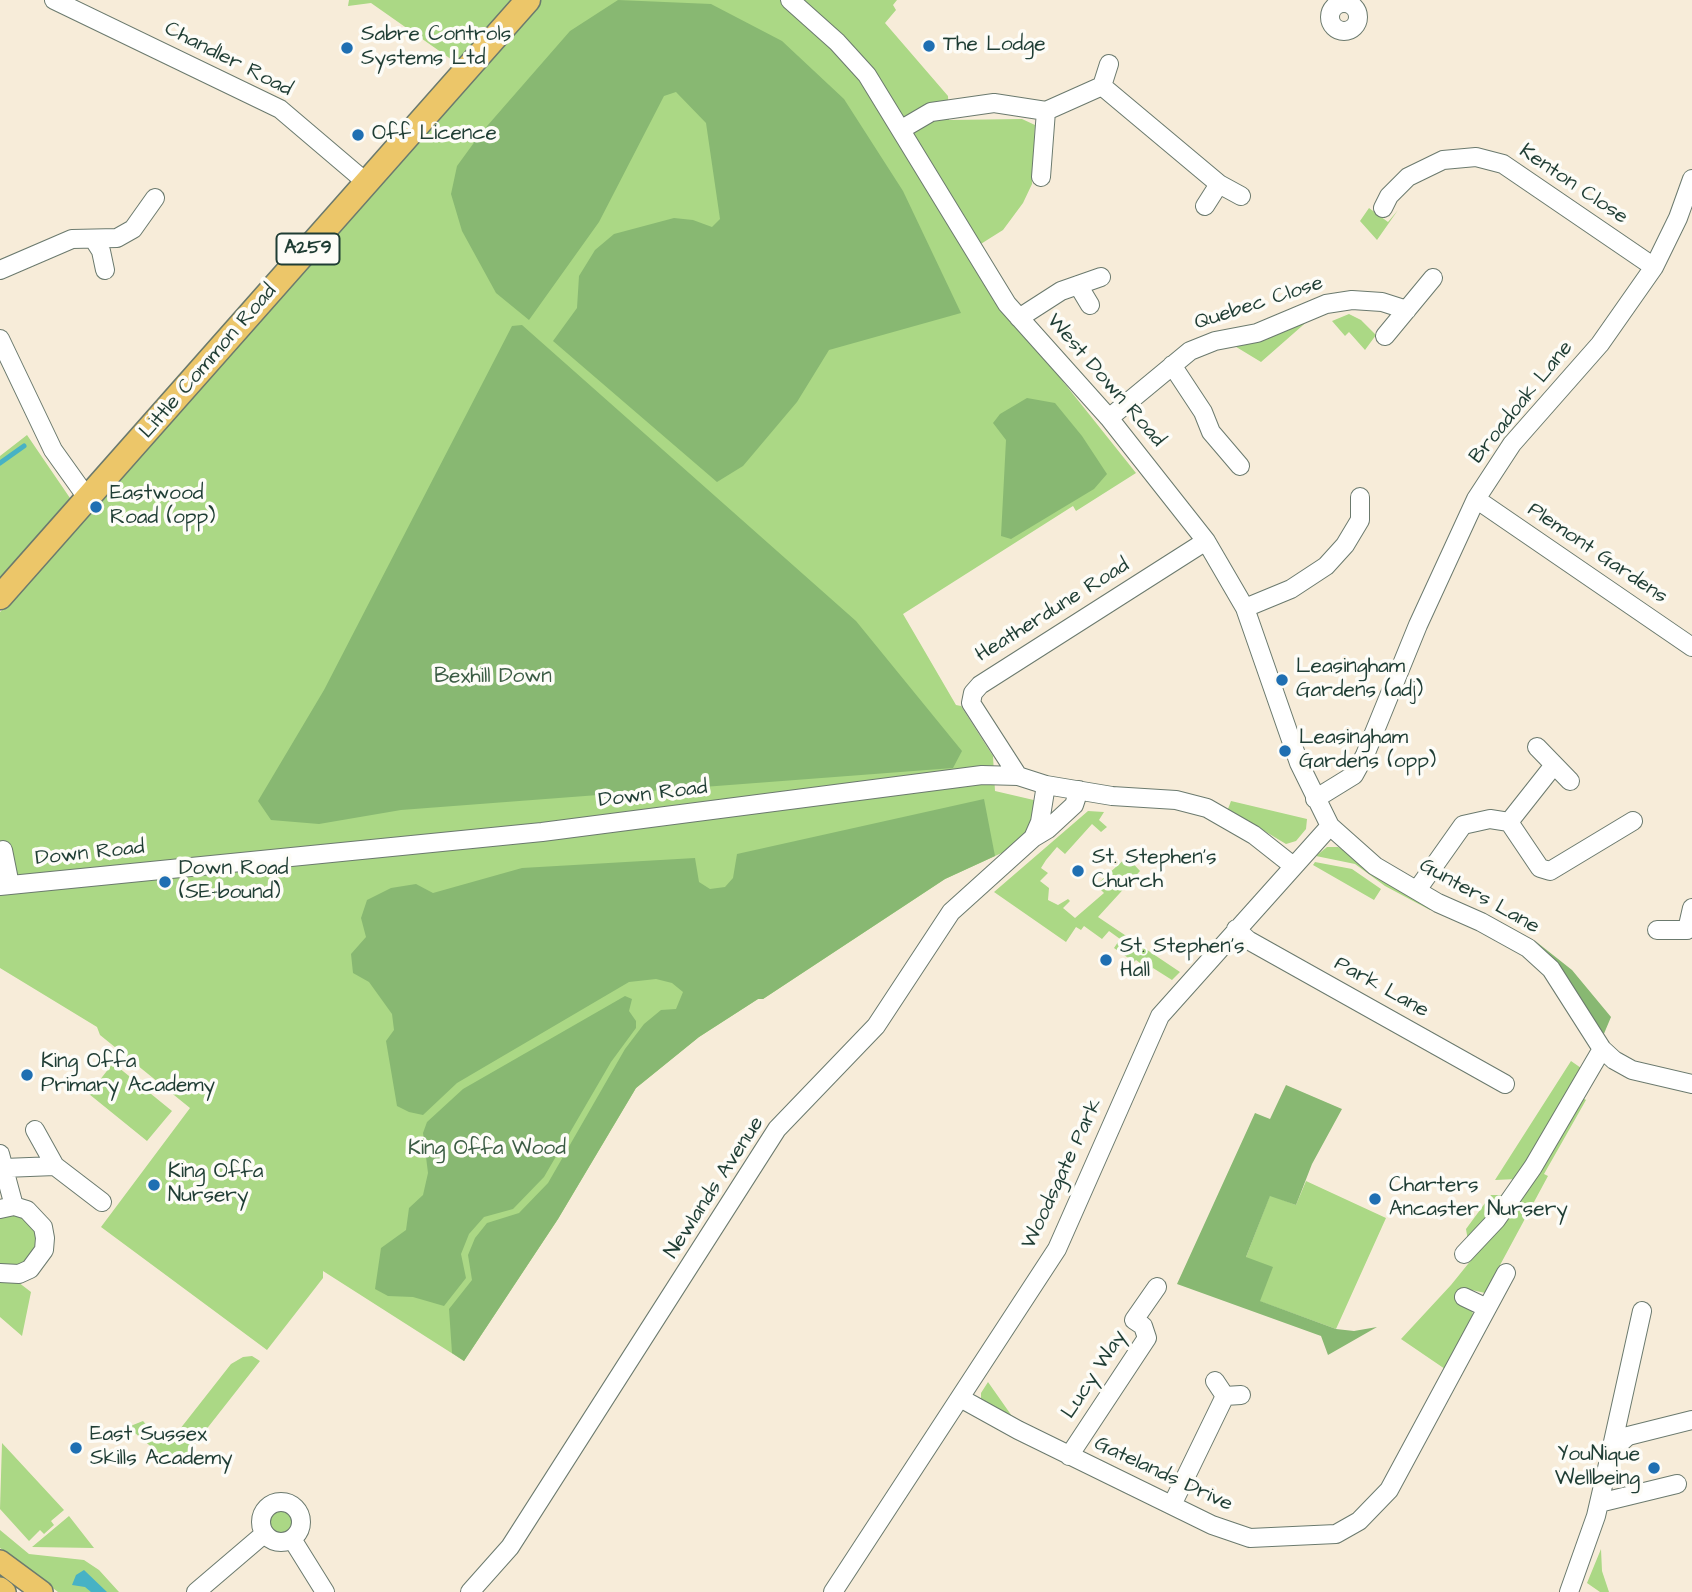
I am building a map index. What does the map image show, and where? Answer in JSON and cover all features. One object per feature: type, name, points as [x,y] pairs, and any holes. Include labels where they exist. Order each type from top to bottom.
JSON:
[{"type":"highway","name":"Little Common Road","points":[[0,597],[528,0]]},
{"type":"main road","points":[[0,1561],[32,1590]]},
{"type":"main road","points":[[0,1588],[5,1592]]},
{"type":"street","name":"Chandler Road","points":[[54,0],[280,109],[367,183]]},
{"type":"street","name":"West Down Road","points":[[790,0],[837,41],[867,75],[986,272],[1019,318],[1109,418],[1206,541],[1245,608],[1288,733],[1315,799],[1330,827]]},
{"type":"street","points":[[902,129],[931,112],[994,103],[1046,111],[1102,86],[1109,64]]},
{"type":"street","points":[[1102,86],[1219,184],[1241,197]]},
{"type":"street","points":[[1041,177],[1046,111]]},
{"type":"street","name":"Kenton Close","points":[[1383,197],[1408,177],[1443,160],[1476,157],[1503,164],[1654,267]]},
{"type":"street","name":"Broadoak Lane","points":[[1315,799],[1354,775],[1476,499],[1512,444],[1600,344],[1654,267],[1678,218],[1692,179]]},
{"type":"street","points":[[1205,206],[1219,184]]},
{"type":"street","points":[[0,270],[72,240],[117,238],[133,229],[155,198]]},
{"type":"street","points":[[94,240],[101,251],[105,270]]},
{"type":"street","points":[[1019,318],[1061,291],[1101,277]]},
{"type":"street","points":[[1385,336],[1433,278]]},
{"type":"street","points":[[1077,285],[1090,305]]},
{"type":"street","name":"Quebec Close","points":[[1109,418],[1190,351],[1215,341],[1257,333],[1326,304],[1352,300],[1382,302],[1406,310]]},
{"type":"street","points":[[0,339],[53,450],[88,499]]},
{"type":"street","points":[[1172,365],[1203,412],[1211,432],[1240,466]]},
{"type":"street","points":[[1245,608],[1291,589],[1326,566],[1345,545],[1360,520],[1360,497]]},
{"type":"street","name":"Plemont Gardens","points":[[1476,499],[1692,647]]},
{"type":"street","name":"Heatherdune Road","points":[[1018,776],[971,703],[973,693],[980,685],[1206,541]]},
{"type":"street","points":[[1537,747],[1570,781]]},
{"type":"street","points":[[1509,822],[1554,765]]},
{"type":"street","name":"Down Road","points":[[5,886],[542,832],[982,775],[1018,776],[1046,785],[1176,800],[1207,808],[1254,835],[1292,865]]},
{"type":"street","points":[[1033,838],[1040,822],[1046,785]]},
{"type":"street","name":"Newlands Avenue","points":[[470,1592],[510,1547],[777,1129],[876,1026],[951,912],[1074,804],[1079,790]]},
{"type":"street","points":[[1418,890],[1462,825],[1490,819],[1509,822],[1540,868],[1550,871],[1633,821]]},
{"type":"street","name":"Woodsgate Park","points":[[833,1592],[1057,1249],[1160,1016],[1292,865],[1330,827]]},
{"type":"street","name":"Gunters Lane","points":[[1330,827],[1375,866],[1528,948],[1551,969],[1602,1049],[1614,1060],[1632,1070],[1692,1084]]},
{"type":"street","points":[[5,886],[7,848]]},
{"type":"street","points":[[1657,930],[1690,933],[1692,908]]},
{"type":"street","name":"Park Lane","points":[[1236,929],[1248,940],[1505,1084]]},
{"type":"street","points":[[1464,1254],[1496,1220],[1518,1189],[1602,1049]]},
{"type":"street","points":[[35,1130],[55,1166],[102,1202]]},
{"type":"street","points":[[0,1273],[19,1274],[30,1269],[44,1250],[43,1227],[36,1217],[7,1207],[2,1161],[55,1166]]},
{"type":"street","name":"Gatelands Drive","points":[[961,1399],[1069,1456],[1212,1525],[1250,1538],[1336,1534],[1359,1521],[1389,1490],[1405,1465],[1506,1273]]},
{"type":"street","name":"Lucy Way","points":[[1069,1456],[1147,1338],[1143,1326],[1134,1320],[1157,1287]]},
{"type":"street","points":[[1464,1297],[1487,1308]]},
{"type":"street","points":[[1572,1591],[1599,1503],[1635,1320]]},
{"type":"street","points":[[1172,1506],[1227,1391]]},
{"type":"street","points":[[1611,1451],[1628,1436],[1692,1420]]},
{"type":"street","points":[[1599,1503],[1676,1484]]},
{"type":"street","points":[[278,1501],[295,1506],[302,1523],[292,1539],[277,1542],[264,1534],[260,1522],[264,1509],[278,1501]]},
{"type":"street","points":[[196,1592],[264,1534]]},
{"type":"street","points":[[292,1539],[325,1592]]},
{"type":"green space","name":"Bexhill Down","points":[[349,0],[897,0],[893,5],[896,10],[885,23],[948,96],[949,120],[1022,119],[1035,125],[1032,184],[1023,203],[1003,230],[968,252],[994,295],[1136,473],[1076,511],[1073,506],[903,614],[956,705],[961,706],[993,756],[995,791],[1038,801],[1034,822],[1027,832],[1006,851],[945,879],[763,999],[758,999],[699,1037],[636,1088],[558,1219],[464,1361],[323,1271],[323,1278],[267,1350],[101,1227],[190,1108],[100,1035],[97,1027],[0,968],[0,612],[3,609],[0,607],[0,456],[27,435],[72,501],[475,76],[371,3],[348,6]]},
{"type":"green space","points":[[618,0],[711,4],[782,41],[844,99],[903,191],[961,313],[829,350],[797,402],[743,466],[717,482],[553,341],[577,308],[579,276],[595,250],[614,234],[674,218],[693,220],[712,227],[720,219],[706,123],[676,92],[664,96],[599,222],[529,320],[496,293],[462,231],[451,194],[457,166],[481,133],[570,31]]},
{"type":"green space","points":[[1369,208],[1388,222],[1398,210],[1377,240],[1360,221]]},
{"type":"green space","points":[[1349,314],[1361,320],[1376,335],[1365,350],[1349,332],[1345,336],[1332,321]]},
{"type":"green space","points":[[1310,319],[1261,362],[1233,345]]},
{"type":"green space","points":[[522,325],[856,621],[962,751],[953,768],[401,810],[319,824],[271,820],[258,801],[324,690],[512,326]]},
{"type":"green space","points":[[1027,398],[1055,403],[1082,436],[1107,474],[1094,489],[1011,539],[1001,536],[1006,440],[993,423],[1000,414]]},
{"type":"green space","points":[[984,799],[995,856],[945,879],[763,999],[758,999],[699,1037],[636,1088],[558,1219],[464,1361],[452,1353],[449,1309],[472,1280],[468,1255],[475,1238],[487,1223],[519,1213],[548,1183],[625,1049],[644,1024],[661,1010],[676,1009],[683,992],[672,983],[656,979],[629,982],[457,1083],[423,1115],[409,1112],[397,1106],[386,1041],[394,1030],[392,1014],[369,982],[353,973],[351,954],[366,937],[361,918],[367,900],[391,888],[416,884],[433,893],[522,868],[695,858],[699,882],[710,889],[725,887],[733,878],[737,854]]},
{"type":"green space","points":[[1231,801],[1307,819],[1306,829],[1296,841],[1286,844],[1228,809]]},
{"type":"green space","points":[[1088,811],[1104,812],[1099,820],[1107,827],[1101,832],[1092,824],[1065,854],[1057,847],[1046,860],[1041,868],[1048,873],[1040,881],[1049,888],[1048,900],[1058,905],[1068,899],[1070,901],[1063,908],[1075,918],[1104,893],[1096,885],[1127,857],[1140,871],[1098,917],[1180,972],[1172,980],[1153,968],[1151,971],[1136,960],[1134,962],[1114,948],[1120,939],[1109,931],[1102,939],[1084,926],[1081,930],[1076,927],[1066,942],[994,892]]},
{"type":"green space","points":[[1327,847],[1338,847],[1431,906],[1430,910],[1385,886],[1355,864],[1316,856]]},
{"type":"green space","points":[[1315,862],[1352,869],[1381,889],[1374,900],[1313,865]]},
{"type":"green space","points":[[1534,940],[1572,970],[1611,1017],[1603,1036],[1557,962]]},
{"type":"green space","name":"King Offa Wood","points":[[625,996],[632,999],[629,1011],[636,1021],[636,1028],[611,1062],[544,1177],[513,1209],[484,1217],[469,1234],[461,1254],[466,1278],[444,1306],[413,1297],[388,1296],[375,1289],[381,1248],[406,1230],[409,1208],[423,1195],[428,1173],[423,1133],[427,1122],[463,1089]]},
{"type":"green space","points":[[1571,1061],[1581,1068],[1517,1179],[1495,1180]]},
{"type":"green space","points":[[113,1063],[172,1111],[147,1141],[89,1094]]},
{"type":"green space","points":[[1286,1085],[1342,1109],[1312,1164],[1296,1205],[1270,1196],[1246,1257],[1273,1267],[1260,1301],[1336,1329],[1354,1331],[1377,1327],[1328,1355],[1321,1336],[1177,1284],[1255,1113],[1270,1119]]},
{"type":"green space","points":[[1582,1097],[1586,1100],[1544,1174],[1548,1176],[1485,1293],[1463,1288],[1457,1299],[1472,1310],[1473,1315],[1445,1369],[1401,1339],[1451,1285],[1523,1196]]},
{"type":"green space","points":[[1306,1181],[1386,1218],[1336,1329],[1259,1301],[1246,1257],[1270,1195],[1296,1205]]},
{"type":"green space","points":[[1491,1195],[1506,1195],[1468,1241],[1466,1229]]},
{"type":"green space","points":[[11,1213],[22,1216],[35,1231],[37,1242],[27,1261],[18,1266],[0,1265],[0,1215]]},
{"type":"green space","points":[[0,1278],[18,1282],[31,1292],[22,1336],[0,1317]]},
{"type":"green space","points":[[252,1356],[260,1361],[176,1468],[128,1427],[143,1421],[162,1442],[169,1443],[231,1364],[243,1357]]},
{"type":"green space","points":[[988,1382],[1014,1419],[981,1401],[981,1393]]},
{"type":"green space","points":[[2,1443],[64,1510],[51,1521],[54,1525],[44,1534],[40,1530],[29,1541],[0,1509]]},
{"type":"green space","points":[[281,1509],[290,1512],[293,1521],[290,1530],[281,1533],[272,1530],[269,1521],[272,1512]]},
{"type":"green space","points":[[69,1516],[94,1548],[32,1547]]},
{"type":"green space","points":[[0,1530],[29,1554],[84,1560],[99,1570],[119,1592],[58,1592],[0,1548]]},
{"type":"green space","points":[[1601,1549],[1602,1571],[1609,1592],[1600,1592],[1587,1583]]},
{"type":"water","points":[[84,1570],[107,1592],[91,1592],[85,1587],[72,1585],[76,1575]]},
{"type":"waterway","points":[[0,463],[24,446]]},
{"type":"place","name":"The Lodge","points":[[929,46]]},
{"type":"place","name":"Sabre Controls Systems Ltd","points":[[347,48]]},
{"type":"place","name":"Off Licence","points":[[358,135]]},
{"type":"place","name":"Eastwood Road (opp)","points":[[96,507]]},
{"type":"place","name":"Leasingham Gardens (adj)","points":[[1282,680]]},
{"type":"place","name":"Leasingham Gardens (opp)","points":[[1285,751]]},
{"type":"place","name":"St. Stephen's Church","points":[[1078,871]]},
{"type":"place","name":"Down Road (SE-bound)","points":[[165,882]]},
{"type":"place","name":"St. Stephen's Hall","points":[[1106,960]]},
{"type":"place","name":"King Offa Primary Academy","points":[[27,1075]]},
{"type":"place","name":"King Offa Nursery","points":[[154,1185]]},
{"type":"place","name":"Charters Ancaster Nursery","points":[[1375,1199]]},
{"type":"place","name":"East Sussex Skills Academy","points":[[76,1448]]},
{"type":"place","name":"YouNique Wellbeing","points":[[1654,1468]]}]
